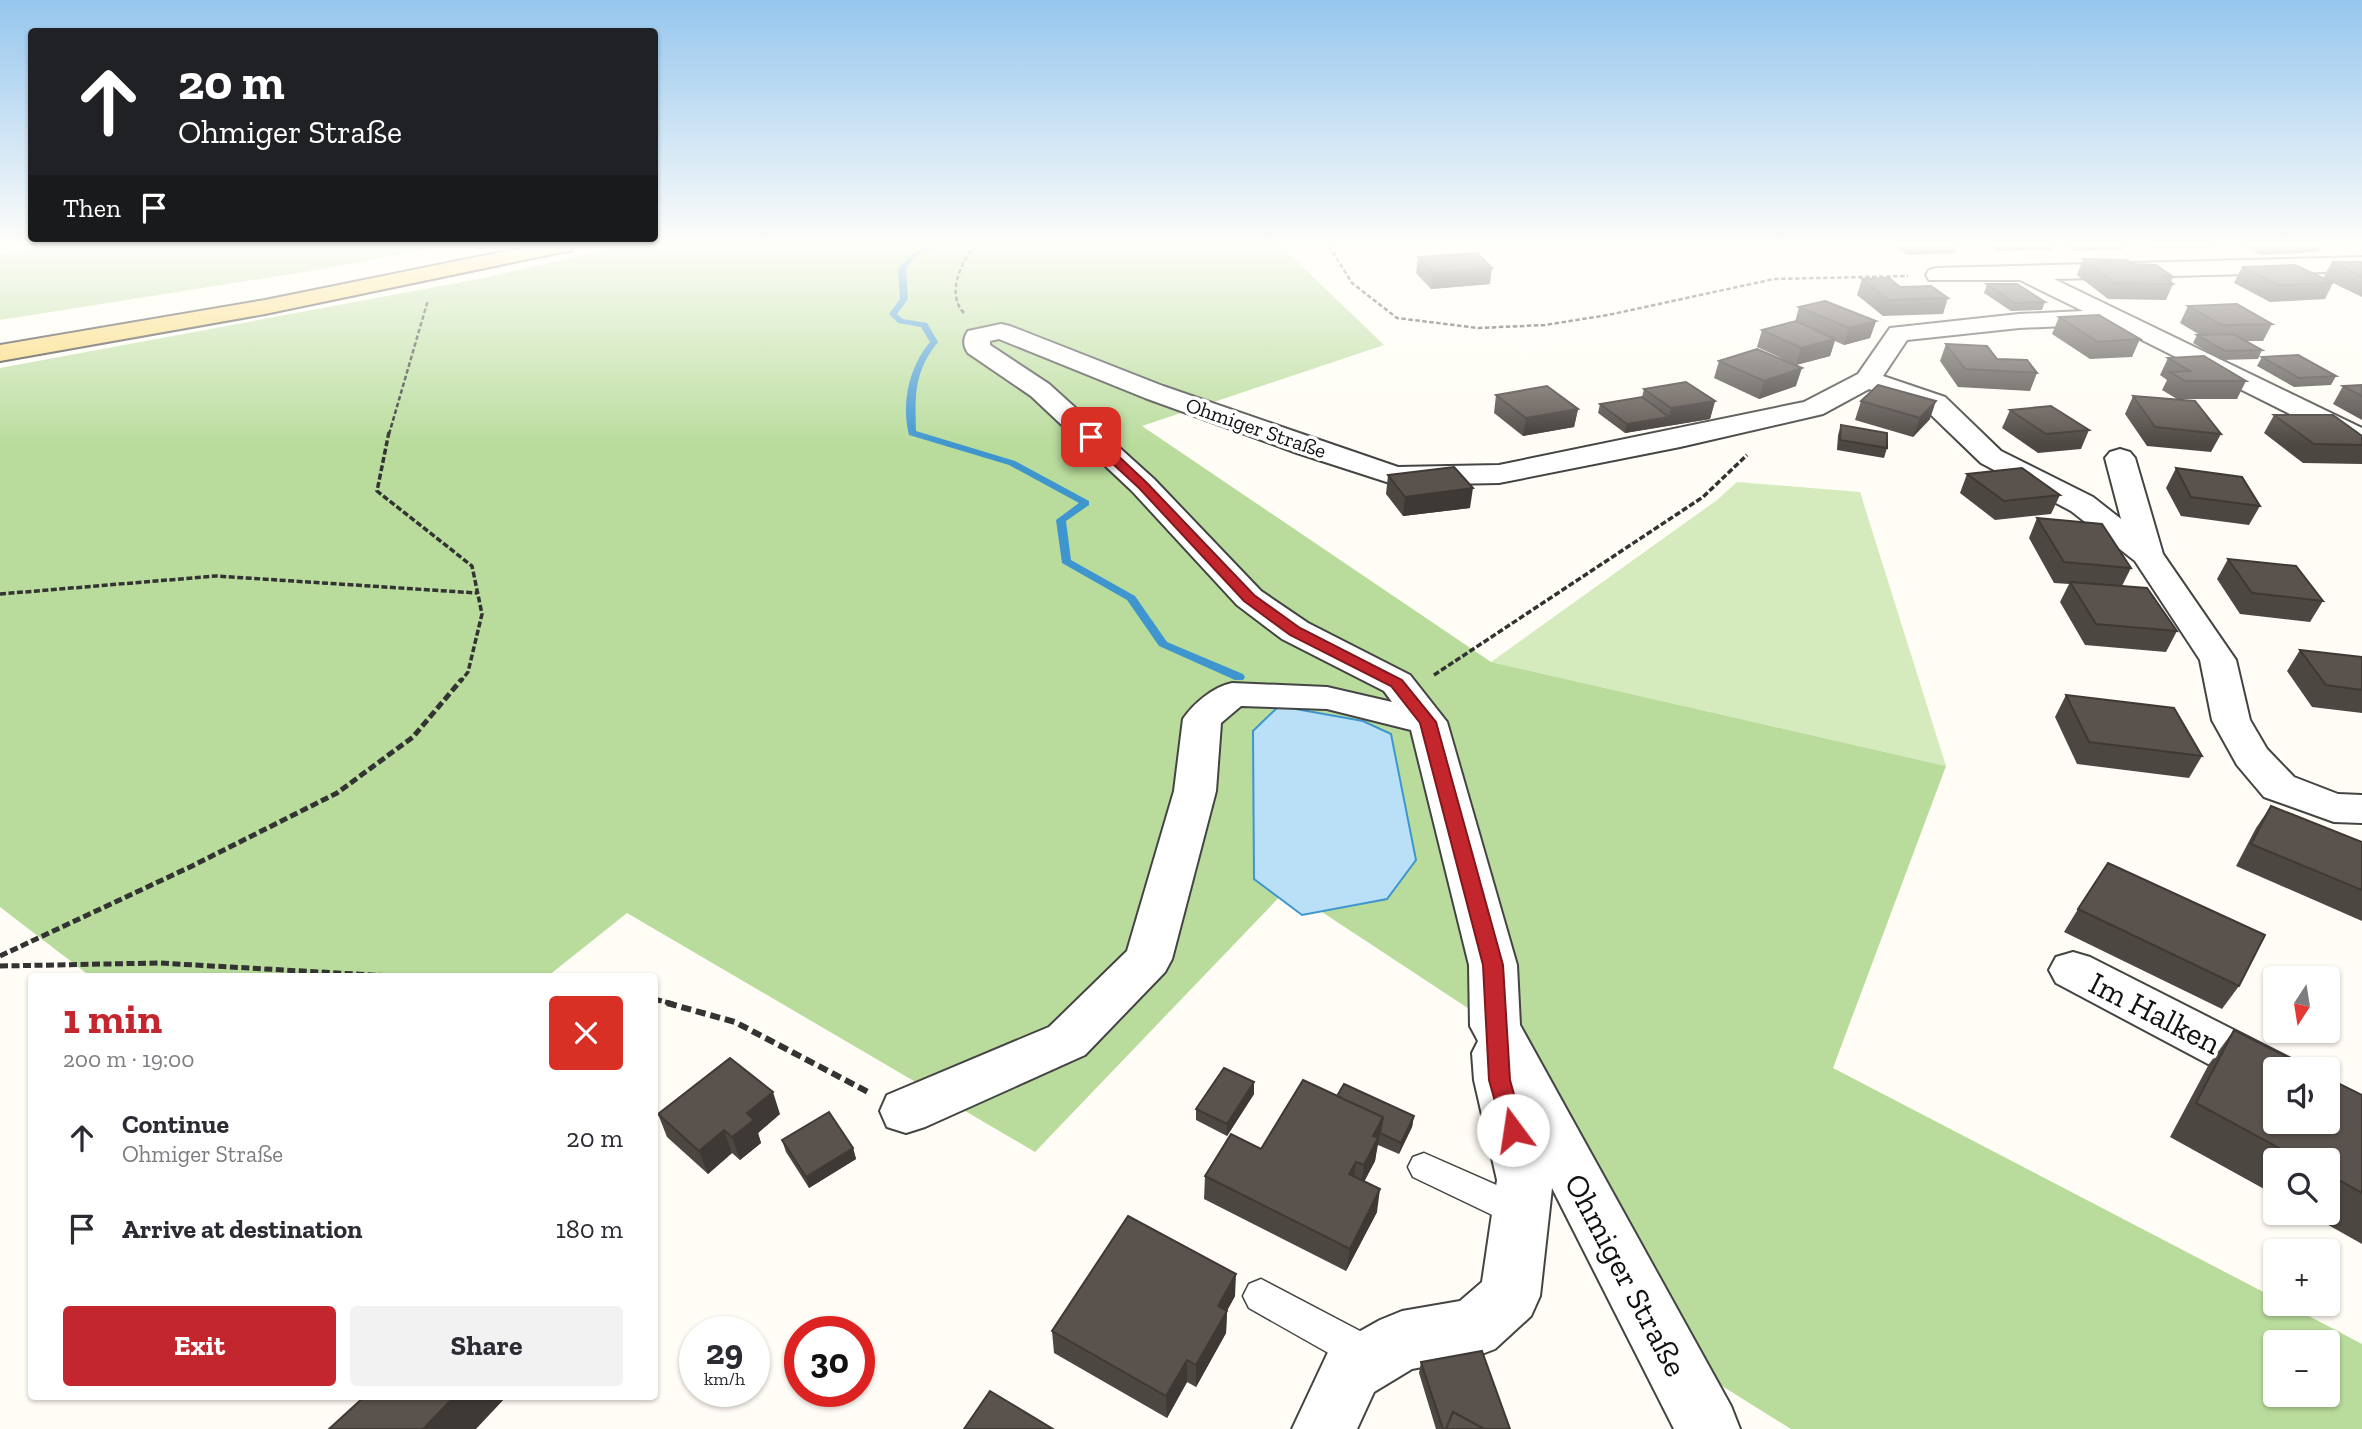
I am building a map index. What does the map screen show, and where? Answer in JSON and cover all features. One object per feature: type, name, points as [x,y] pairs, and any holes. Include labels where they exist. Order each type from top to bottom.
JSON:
[{"type":"main road","points":[[0,339],[147,313]]},
{"type":"main road","points":[[0,353],[232,313]]},
{"type":"street","points":[[2103,313],[2362,439]]},
{"type":"street","name":"Ohmiger Straße","points":[[989,334],[1002,331],[1154,392],[1396,476],[1499,474],[1813,408],[1867,380],[1899,333],[2019,321],[2112,317]]},
{"type":"street","points":[[989,334],[977,336],[976,348],[1040,390],[1143,485],[1249,598],[1295,631],[1397,683],[1418,709]]},
{"type":"street","points":[[1867,380],[1935,403],[1992,457],[2082,504],[2147,554]]},
{"type":"street","points":[[2120,458],[2147,554],[2218,660],[2231,720],[2251,756],[2279,787],[2334,807],[2362,809]]},
{"type":"street","points":[[906,1111],[1067,1041],[1148,959],[1195,791],[1202,719],[1233,694],[1326,698],[1418,709]]},
{"type":"street","name":"Ohmiger Straße","points":[[1418,709],[1493,965],[1495,1026],[1708,1429]]},
{"type":"street","name":"Im Halken","points":[[2073,970],[2263,1069]]},
{"type":"street","points":[[1324,1429],[1352,1370],[1402,1341],[1474,1328],[1510,1296],[1525,1180],[1500,1080],[1495,1026]]},
{"type":"lane","points":[[1424,1167],[1521,1212]]},
{"type":"lane","points":[[1261,1296],[1374,1358]]},
{"type":"path","points":[[0,956],[192,866],[337,793],[413,737],[468,672],[482,614],[472,566],[377,491],[384,451],[424,313]]},
{"type":"path","points":[[964,313],[989,334]]},
{"type":"path","points":[[1390,313],[1397,318],[1478,328],[1545,325],[1616,313]]},
{"type":"path","points":[[1418,709],[1426,681],[1703,497],[1791,413]]},
{"type":"path","points":[[0,594],[216,576],[478,593]]},
{"type":"path","points":[[0,966],[159,963],[337,973]]},
{"type":"path","points":[[658,1000],[735,1022],[906,1111]]},
{"type":"green space","points":[[0,313],[46,313],[0,320]]},
{"type":"green space","points":[[297,313],[1350,313],[1384,345],[1142,426],[1491,662],[1946,766],[1833,1068],[2263,1292],[2263,1316],[2309,1316],[2335,1330],[2263,1330],[2263,1407],[2340,1407],[2340,1332],[2362,1344],[2362,1429],[1791,1429],[1722,1386],[1495,1026],[1287,889],[1035,1152],[627,913],[552,973],[86,973],[0,907],[0,368]]},
{"type":"green space","points":[[1737,482],[1860,492],[1946,766],[1491,662],[1717,500]]},
{"type":"water","points":[[1279,706],[1363,721],[1391,734],[1416,860],[1387,899],[1302,915],[1254,879],[1253,731]]},
{"type":"building","points":[[1813,313],[1855,313],[1876,321],[1849,328]]},
{"type":"building","points":[[2200,313],[2252,313],[2272,324],[2222,325]]},
{"type":"building","points":[[2099,315],[2140,339],[2098,342],[2059,317]]},
{"type":"building","points":[[1796,321],[1835,339],[1801,348],[1762,330]]},
{"type":"building","points":[[2233,334],[2262,350],[2225,351],[2197,335]]},
{"type":"building","points":[[1946,344],[1987,346],[1997,359],[2027,360],[2037,373],[1965,369]]},
{"type":"building","points":[[1757,349],[1802,368],[1764,381],[1719,361]]},
{"type":"building","points":[[2298,355],[2336,376],[2299,378],[2262,357]]},
{"type":"building","points":[[2204,356],[2246,381],[2185,381],[2170,372],[2190,371],[2168,358]]},
{"type":"building","points":[[1686,382],[1715,401],[1671,408],[1644,389]]},
{"type":"building","points":[[1878,385],[1936,401],[1920,418],[1861,401]]},
{"type":"building","points":[[2362,385],[2362,396],[2343,386]]},
{"type":"building","points":[[1547,386],[1578,409],[1526,418],[1496,395]]},
{"type":"building","points":[[2133,396],[2195,401],[2221,434],[2155,427]]},
{"type":"building","points":[[1642,397],[1669,417],[1627,424],[1600,404]]},
{"type":"building","points":[[2051,406],[2089,430],[2046,434],[2010,410]]},
{"type":"building","points":[[2274,415],[2333,415],[2362,436],[2362,445],[2314,444]]},
{"type":"building","points":[[1841,425],[1887,433],[1887,448],[1840,440]]},
{"type":"building","points":[[1454,467],[1473,488],[1405,497],[1388,475]]},
{"type":"building","points":[[2022,468],[2060,495],[2004,501],[1967,474]]},
{"type":"building","points":[[2176,468],[2242,477],[2260,506],[2191,497]]},
{"type":"building","points":[[2037,518],[2102,524],[2131,568],[2064,562]]},
{"type":"building","points":[[2228,559],[2296,566],[2323,601],[2252,593]]},
{"type":"building","points":[[2070,582],[2147,588],[2177,631],[2096,624]]},
{"type":"building","points":[[2300,650],[2362,657],[2362,690],[2326,685]]},
{"type":"building","points":[[2066,695],[2174,708],[2202,756],[2089,742]]},
{"type":"building","points":[[2271,806],[2362,842],[2362,890],[2251,844]]},
{"type":"building","points":[[2108,863],[2265,935],[2239,986],[2078,909]]},
{"type":"building","points":[[2234,1030],[2287,1057],[2263,1057],[2263,1134],[2340,1134],[2340,1084],[2362,1095],[2362,1193],[2340,1181],[2340,1148],[2279,1148],[2196,1103]]},
{"type":"building","points":[[730,1058],[773,1092],[747,1113],[754,1120],[732,1137],[724,1130],[699,1151],[658,1114]]},
{"type":"building","points":[[1224,1068],[1254,1082],[1227,1124],[1196,1109]]},
{"type":"building","points":[[1303,1080],[1383,1117],[1373,1136],[1378,1138],[1364,1165],[1356,1162],[1349,1174],[1380,1189],[1350,1249],[1205,1176],[1231,1134],[1261,1149]]},
{"type":"building","points":[[1344,1084],[1414,1116],[1401,1143],[1380,1133],[1383,1117],[1337,1096]]},
{"type":"building","points":[[829,1112],[853,1148],[806,1177],[782,1140]]},
{"type":"building","points":[[1128,1216],[1236,1274],[1218,1306],[1227,1311],[1196,1365],[1187,1360],[1166,1396],[1052,1331]]},
{"type":"building","points":[[1482,1351],[1510,1429],[1484,1429],[1453,1412],[1446,1429],[1443,1429],[1421,1362]]},
{"type":"building","points":[[990,1391],[1053,1429],[964,1429]]},
{"type":"building","points":[[361,1400],[451,1400],[423,1429],[329,1429]]},
{"type":"building","points":[[1453,1412],[1484,1429],[1446,1429]]},
{"type":"waterway","points":[[894,313],[901,321],[924,325],[934,342],[919,363],[912,384],[912,433],[1012,463],[1086,503],[1061,520],[1066,561],[1131,598],[1163,644],[1239,677]]},
{"type":"route","points":[[1091,437],[1143,485],[1249,598],[1295,631],[1397,683],[1428,722],[1493,965],[1500,1080],[1513,1130]]}]
